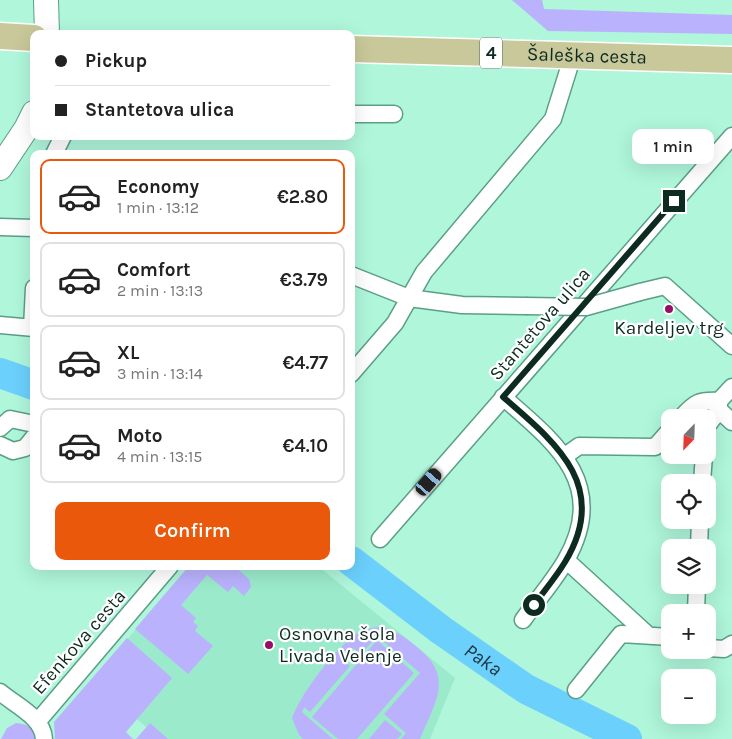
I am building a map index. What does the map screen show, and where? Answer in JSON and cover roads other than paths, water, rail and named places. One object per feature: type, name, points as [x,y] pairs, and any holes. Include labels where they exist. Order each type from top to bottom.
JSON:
[{"type":"main road","points":[[0,36],[30,38]]},
{"type":"main road","name":"Šaleška cesta","points":[[355,49],[732,60]]},
{"type":"street","points":[[46,0],[47,30]]},
{"type":"street","points":[[355,369],[395,323],[424,272],[553,119],[572,55]]},
{"type":"street","points":[[355,114],[394,114]]},
{"type":"street","points":[[0,168],[30,120]]},
{"type":"street","name":"Stantetova ulica","points":[[380,539],[732,136]]},
{"type":"street","points":[[0,227],[30,228]]},
{"type":"street","points":[[355,277],[409,298],[462,305],[586,307],[665,286],[732,346]]},
{"type":"street","points":[[0,325],[30,328]]},
{"type":"street","points":[[716,411],[732,387]]},
{"type":"street","points":[[503,397],[538,427],[565,456],[574,474],[582,500],[582,516],[578,534],[566,560],[523,620]]},
{"type":"street","points":[[689,409],[702,400],[719,406],[732,422]]},
{"type":"street","points":[[0,428],[10,419],[30,423]]},
{"type":"street","points":[[565,456],[579,446],[655,447],[661,440]]},
{"type":"street","points":[[0,445],[13,451],[25,448],[30,442]]},
{"type":"street","points":[[566,560],[648,635]]},
{"type":"street","name":"Efenkova cesta","points":[[38,721],[167,570]]},
{"type":"street","points":[[576,690],[622,634],[661,636]]},
{"type":"street","points":[[716,648],[724,649],[732,644]]},
{"type":"street","name":"Efenkova cesta","points":[[0,692],[38,721],[44,732],[44,739]]},
{"type":"waterway","name":"Paka","points":[[0,373],[30,384]]},
{"type":"waterway","name":"Paka","points":[[355,564],[441,630],[526,689],[627,739]]},
{"type":"place","name":"Kardeljev trg","points":[[669,309]]},
{"type":"place","name":"Osnovna šola Livada Velenje","points":[[269,645]]}]
